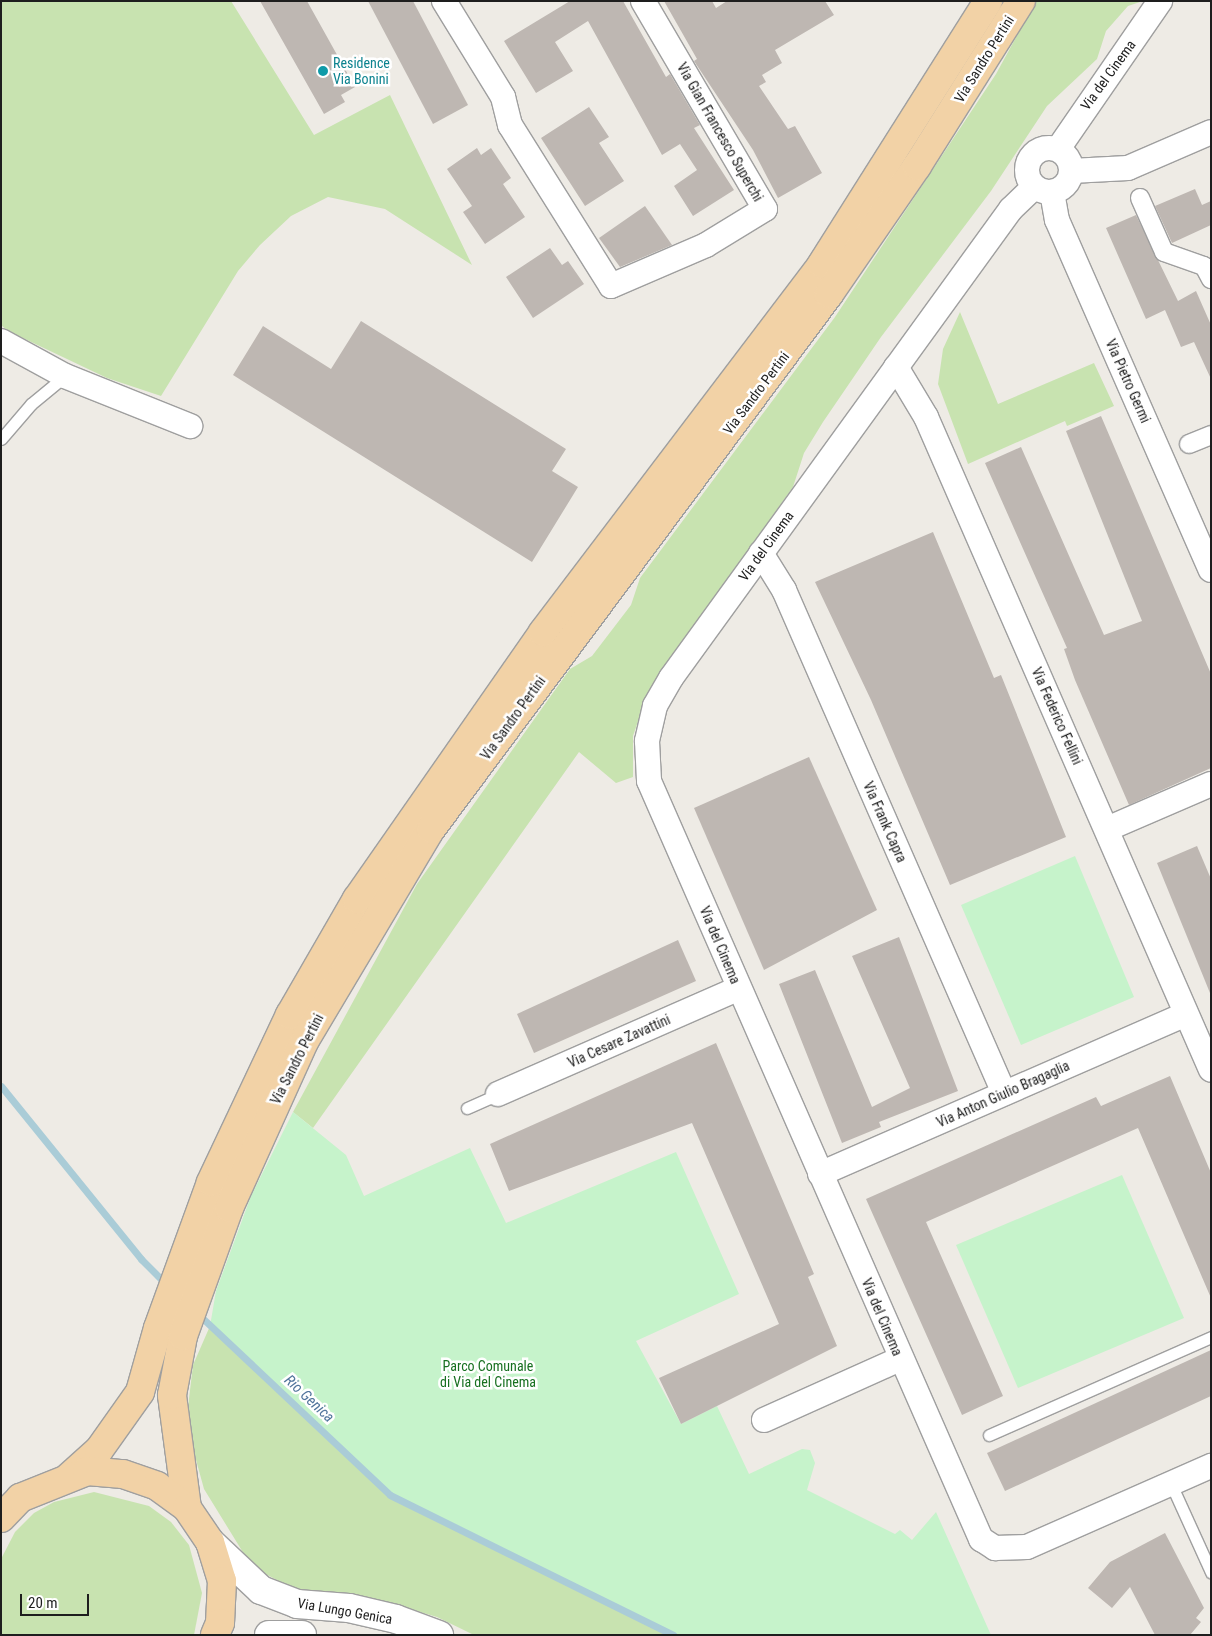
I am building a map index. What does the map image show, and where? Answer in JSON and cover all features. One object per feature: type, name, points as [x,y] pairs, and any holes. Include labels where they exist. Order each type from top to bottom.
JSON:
[{"type":"main road","name":"Via Sandro Pertini","points":[[186,1508],[172,1395],[171,1332],[188,1243],[249,1098],[290,1015],[357,899],[543,632],[822,264],[988,1]]},
{"type":"main road","name":"Via Sandro Pertini","points":[[69,1477],[99,1450],[140,1392],[206,1268],[305,1040],[431,829],[829,294],[917,166],[1021,1]]},
{"type":"main road","points":[[1,1518],[20,1498],[69,1477],[87,1472],[123,1474],[157,1486],[186,1508],[210,1542],[222,1582],[220,1622],[215,1635]]},
{"type":"street","name":"Via Gian Francesco Superchi","points":[[444,1],[503,97],[510,125],[611,286],[706,245],[765,209],[643,1]]},
{"type":"street","name":"Via del Cinema","points":[[1058,150],[1160,1]]},
{"type":"street","points":[[1043,189],[1027,175],[1032,155],[1044,148],[1058,150],[1068,159],[1071,172],[1128,168],[1211,132]]},
{"type":"street","name":"Via del Cinema","points":[[1071,172],[1064,185],[1043,189],[1011,209],[671,678],[655,706],[647,741],[649,781],[900,1359],[972,1523],[981,1539],[995,1548],[1028,1547],[1211,1466]]},
{"type":"street","name":"Via Pietro Germi","points":[[1043,189],[1210,569]]},
{"type":"street","points":[[1140,198],[1164,252],[1208,269]]},
{"type":"street","points":[[1,341],[65,376],[190,426]]},
{"type":"street","name":"Via Federico Fellini","points":[[896,367],[926,416],[1211,1070]]},
{"type":"street","points":[[1189,444],[1211,435]]},
{"type":"street","name":"Via Frank Capra","points":[[761,553],[784,590],[1004,1093]]},
{"type":"street","points":[[1107,829],[1211,784]]},
{"type":"street","name":"Via Cesare Zavattini","points":[[498,1094],[739,988]]},
{"type":"street","name":"Via Anton Giulio Bragaglia","points":[[820,1174],[1186,1014]]},
{"type":"street","points":[[764,1420],[900,1359]]},
{"type":"street","name":"Via Lungo Genica","points":[[210,1542],[261,1590],[297,1604],[348,1608],[396,1619],[439,1635]]},
{"type":"street","points":[[269,1635],[302,1635]]},
{"type":"lane","points":[[1,439],[31,404],[65,376]]},
{"type":"lane","points":[[467,1108],[498,1094]]},
{"type":"lane","points":[[989,1435],[1211,1337]]},
{"type":"lane","points":[[1171,1484],[1211,1572]]},
{"type":"green space","points":[[1,1],[231,1],[314,135],[390,95],[472,265],[385,209],[328,197],[291,216],[260,245],[238,271],[161,396],[107,378],[8,331],[1,325]]},
{"type":"green space","points":[[1036,1],[1143,1],[1128,6],[1106,31],[1097,59],[1047,106],[991,191],[881,337],[823,422],[804,453],[793,487],[648,692],[633,736],[633,777],[616,783],[579,752],[313,1128],[293,1112],[417,884],[570,669],[592,656],[631,605],[640,578],[835,317],[996,74]]},
{"type":"green space","points":[[960,312],[998,404],[1094,363],[1114,406],[1067,426],[1065,421],[968,464],[938,384],[943,349]]},
{"type":"green space","points":[[1075,856],[1134,997],[1021,1045],[961,905]]},
{"type":"green space","name":"Parco Comunale di Via del Cinema","points":[[293,1112],[346,1155],[364,1196],[470,1148],[506,1223],[676,1152],[739,1294],[636,1341],[681,1424],[717,1406],[749,1474],[802,1449],[810,1450],[815,1463],[807,1490],[895,1534],[900,1530],[912,1540],[936,1512],[991,1635],[673,1635],[390,1495],[210,1326],[216,1291],[251,1196]]},
{"type":"green space","points":[[1122,1175],[1184,1318],[1018,1388],[956,1245]]},
{"type":"green space","points":[[210,1326],[390,1495],[673,1635],[474,1635],[437,1617],[403,1607],[292,1588],[252,1567],[204,1489],[193,1449],[188,1407],[193,1365]]},
{"type":"green space","points":[[94,1492],[149,1506],[171,1522],[189,1545],[202,1593],[194,1635],[1,1635],[1,1559],[15,1532],[34,1513],[54,1502]]},
{"type":"building","name":"Residence Via Bonini","points":[[260,1],[307,1],[355,87],[341,95],[345,102],[324,114]]},
{"type":"building","points":[[368,1],[413,1],[468,105],[433,124]]},
{"type":"building","points":[[570,1],[623,1],[666,77],[670,74],[700,125],[694,128],[734,190],[693,216],[674,186],[697,170],[680,144],[662,155],[588,21],[555,42],[573,71],[536,93],[504,41]]},
{"type":"building","points":[[664,1],[712,1],[716,8],[727,1],[825,1],[834,15],[775,50],[782,63],[762,75],[766,82],[759,86],[788,129],[795,126],[822,173],[778,198],[753,150],[694,61],[697,59]]},
{"type":"building","points":[[589,107],[609,137],[599,143],[624,181],[585,206],[541,138]]},
{"type":"building","points":[[477,148],[481,155],[491,148],[511,178],[503,184],[525,217],[485,244],[463,212],[472,206],[447,169]]},
{"type":"building","points":[[1195,189],[1202,205],[1211,201],[1211,225],[1172,243],[1155,206]]},
{"type":"building","points":[[645,206],[672,245],[620,267],[599,238]]},
{"type":"building","points":[[1136,215],[1178,301],[1196,291],[1211,325],[1211,379],[1194,342],[1181,347],[1165,310],[1146,319],[1106,228]]},
{"type":"building","points":[[550,248],[562,265],[568,261],[584,284],[533,318],[506,277]]},
{"type":"building","points":[[361,321],[566,449],[552,471],[578,487],[532,562],[233,375],[263,326],[331,369]]},
{"type":"building","points":[[1101,416],[1211,674],[1211,768],[1129,805],[1075,680],[1064,649],[1067,648],[985,463],[1021,447],[1104,635],[1142,621],[1066,431]]},
{"type":"building","points":[[933,532],[994,678],[1001,675],[1066,837],[950,885],[871,700],[815,582]]},
{"type":"building","points":[[809,757],[877,910],[764,970],[694,808]]},
{"type":"building","points":[[1197,846],[1211,879],[1210,993],[1157,863]]},
{"type":"building","points":[[899,937],[958,1091],[879,1122],[881,1127],[842,1143],[779,984],[815,970],[872,1107],[910,1088],[852,956]]},
{"type":"building","points":[[678,940],[696,981],[534,1053],[517,1014]]},
{"type":"building","points":[[716,1043],[814,1274],[808,1277],[837,1346],[681,1424],[659,1378],[779,1324],[692,1123],[509,1191],[490,1144]]},
{"type":"building","points":[[1170,1076],[1211,1173],[1211,1298],[1138,1128],[926,1222],[1003,1396],[962,1415],[866,1199],[1096,1097],[1101,1106]]},
{"type":"building","points":[[1211,1350],[1211,1396],[1005,1491],[987,1453]]},
{"type":"building","points":[[1165,1533],[1204,1608],[1196,1618],[1201,1622],[1190,1635],[1155,1635],[1130,1587],[1112,1608],[1088,1588],[1110,1562]]},
{"type":"waterway","name":"Rio Genica","points":[[1,1086],[141,1259],[167,1285]]},
{"type":"waterway","name":"Rio Genica","points":[[197,1313],[390,1495],[673,1635]]},
{"type":"place","name":"Residence Via Bonini","points":[[323,71]]}]
